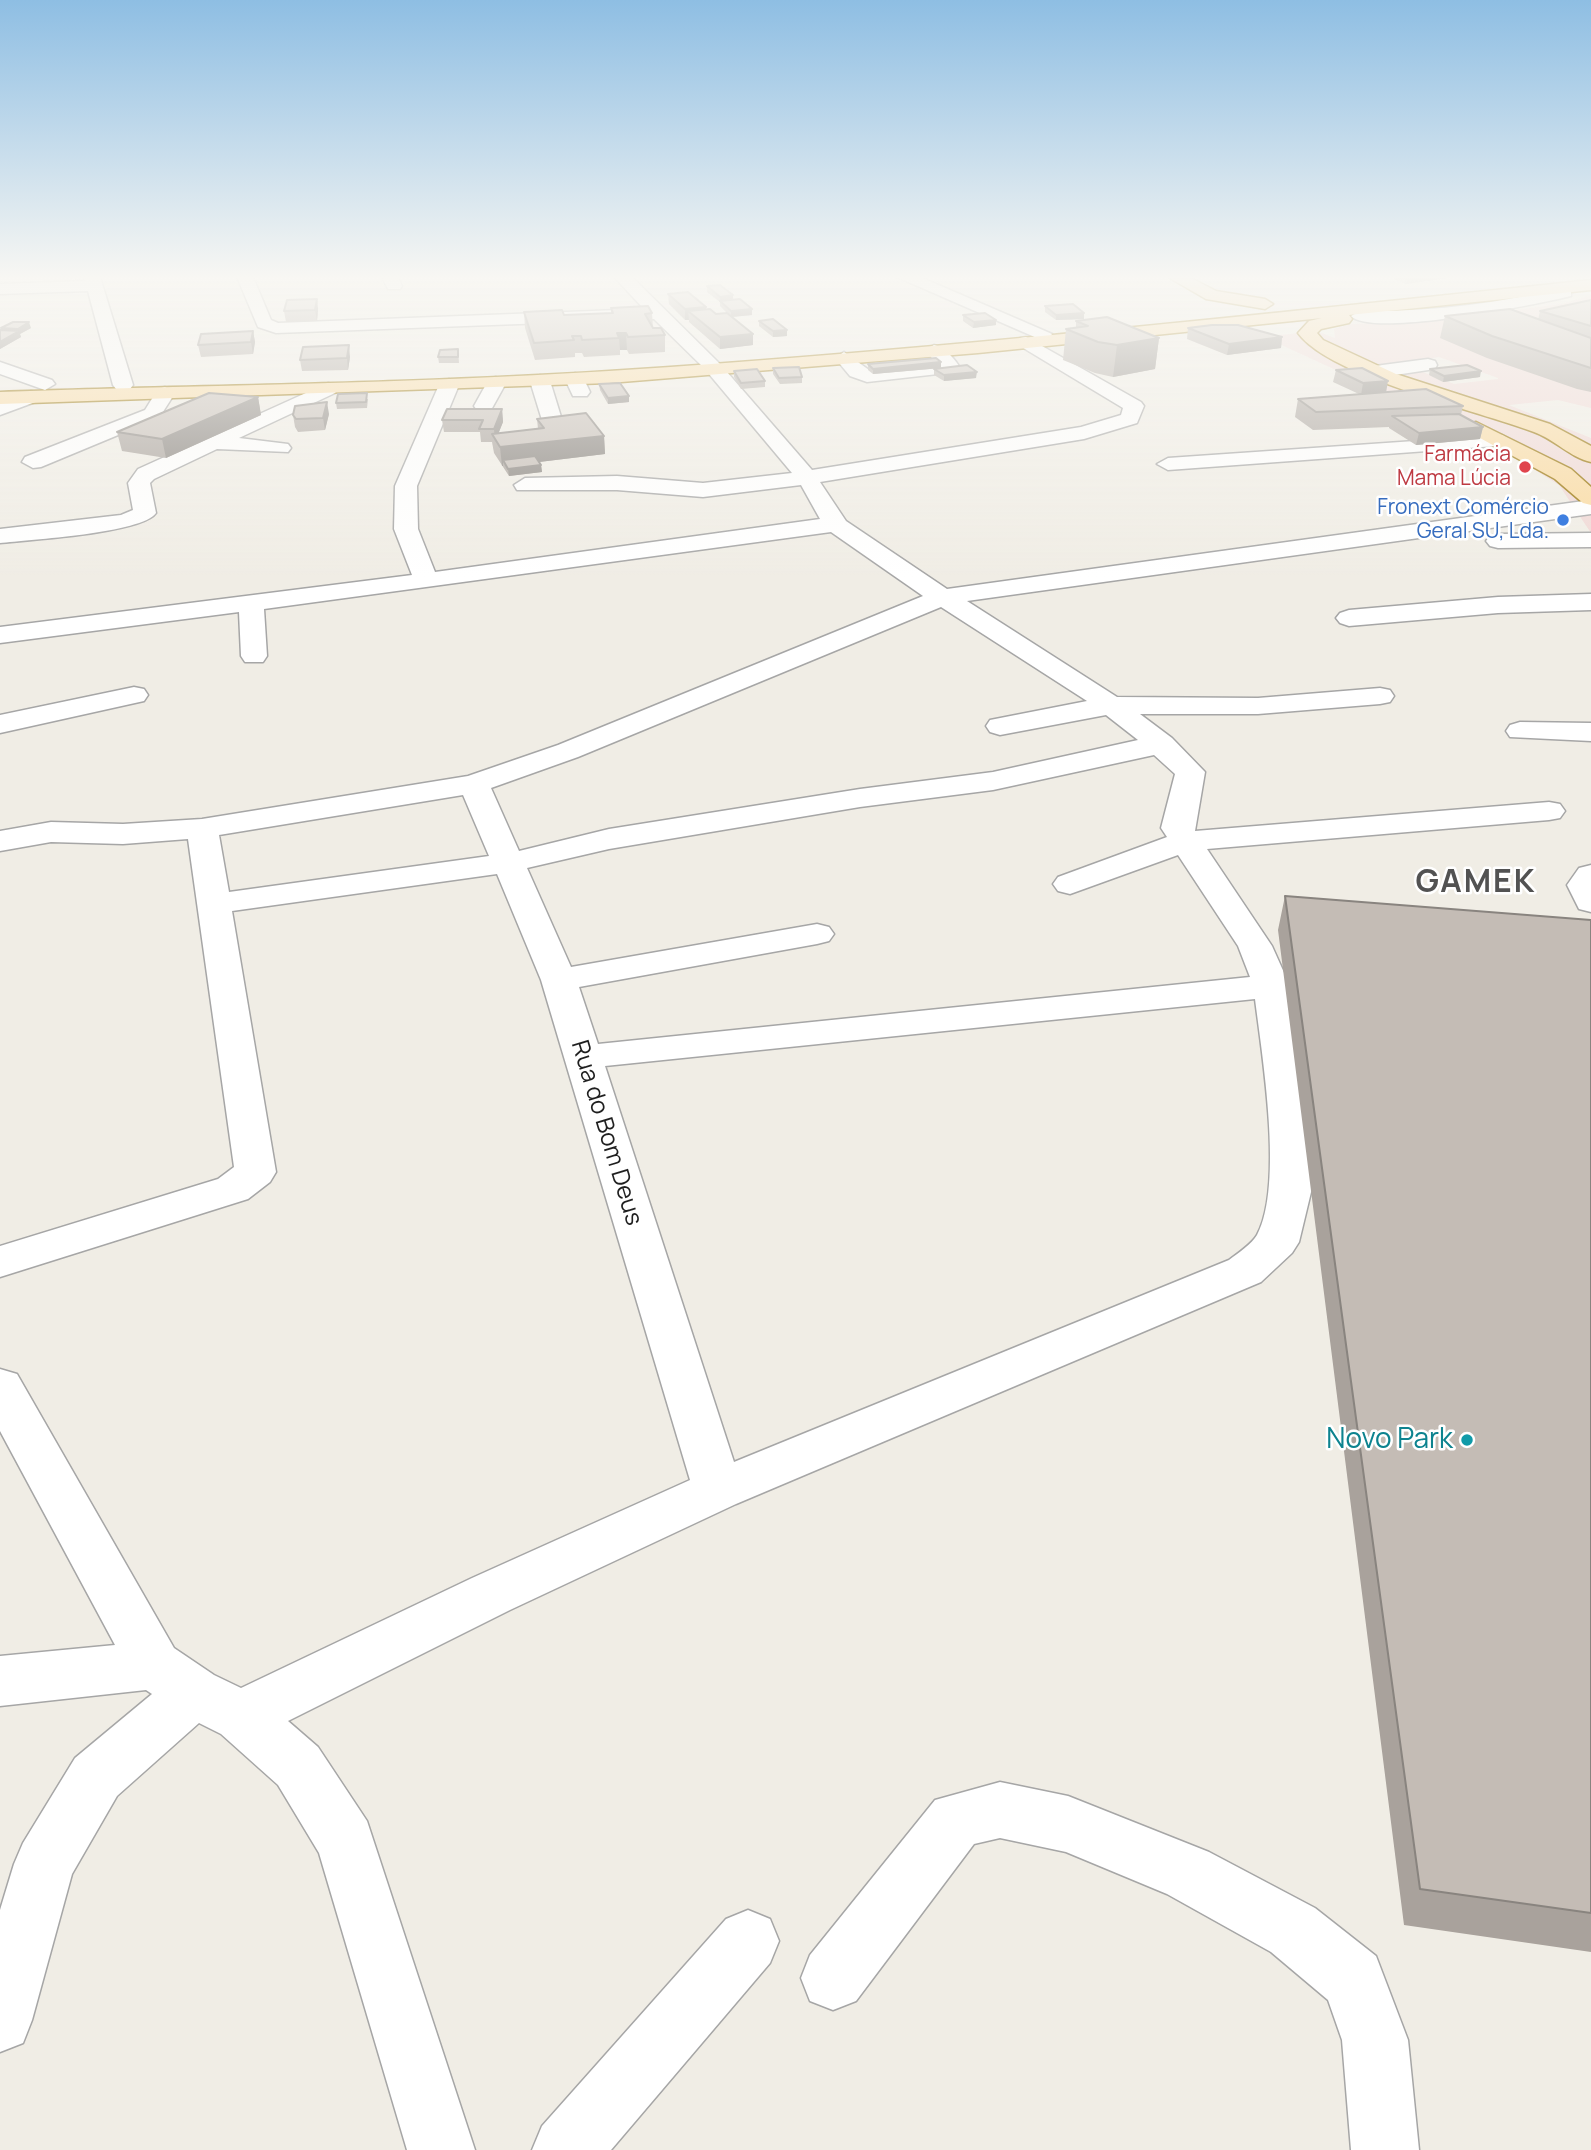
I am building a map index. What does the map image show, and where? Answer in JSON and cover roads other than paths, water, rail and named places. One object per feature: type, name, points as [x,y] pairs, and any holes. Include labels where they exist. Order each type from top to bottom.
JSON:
[{"type":"main road","points":[[0,398],[38,390],[123,385],[485,377]]},
{"type":"main road","points":[[0,383],[38,390],[165,393],[328,389],[356,394],[449,385],[540,381],[578,385],[631,377]]},
{"type":"main road","points":[[1366,377],[1413,403],[1511,444],[1563,474],[1591,498]]},
{"type":"main road","points":[[1389,377],[1440,397],[1543,428],[1581,445],[1591,456]]},
{"type":"main road","points":[[1511,444],[1514,445],[1515,440],[1527,436],[1553,437],[1581,445]]},
{"type":"street","points":[[16,377],[38,390]]},
{"type":"street","points":[[121,377],[123,385]]},
{"type":"street","points":[[0,1681],[196,1692],[491,1594],[718,1490],[1245,1271],[1276,1242],[1291,1188],[1288,1115],[1272,986],[1255,946],[1177,828],[1190,772],[1162,744],[1114,705],[943,597],[835,524],[807,478],[720,377]]},
{"type":"street","points":[[525,485],[617,483],[703,490],[807,478],[1084,433],[1130,419],[1134,406],[1092,377]]},
{"type":"street","points":[[540,381],[556,433]]},
{"type":"street","points":[[484,406],[496,383]]},
{"type":"street","points":[[426,582],[406,529],[406,486],[449,385]]},
{"type":"street","points":[[0,536],[126,522],[142,516],[145,513],[139,483],[141,478],[328,389]]},
{"type":"street","points":[[0,409],[38,390]]},
{"type":"street","points":[[33,462],[152,414],[165,393]]},
{"type":"street","points":[[217,443],[281,448]]},
{"type":"street","points":[[1168,464],[1511,444]]},
{"type":"street","points":[[0,841],[51,832],[124,834],[202,828],[474,784],[569,751],[740,678],[943,597],[1591,507]]},
{"type":"street","points":[[0,635],[426,582],[835,524]]},
{"type":"street","points":[[1388,545],[1395,552],[1503,541],[1591,540]]},
{"type":"street","points":[[1349,618],[1497,605],[1591,602]]},
{"type":"street","points":[[251,604],[254,656]]},
{"type":"street","points":[[0,724],[134,695]]},
{"type":"street","points":[[1000,726],[1114,705],[1258,706],[1380,696]]},
{"type":"street","points":[[1520,731],[1591,732]]},
{"type":"street","points":[[213,904],[508,863],[609,839],[860,798],[993,781],[1162,744]]},
{"type":"street","name":"Rua do Bom Deus","points":[[474,784],[559,980],[718,1490]]},
{"type":"street","points":[[1070,884],[1185,841],[1549,811]]},
{"type":"street","points":[[0,1262],[233,1189],[255,1172],[202,828]]},
{"type":"street","points":[[1591,875],[1584,885],[1591,902]]},
{"type":"street","points":[[559,980],[817,934]]},
{"type":"street","points":[[582,1057],[1272,986]]},
{"type":"street","points":[[0,1387],[196,1692],[298,1766],[346,1841],[441,2150]]},
{"type":"street","points":[[0,2020],[44,1864],[96,1777],[196,1692]]},
{"type":"street","points":[[833,1978],[956,1820],[1000,1810],[1068,1824],[1188,1873],[1293,1930],[1353,1979],[1375,2040],[1385,2150]]},
{"type":"street","points":[[566,2150],[748,1941]]},
{"type":"place","name":"Farmácia Mama Lúcia","points":[[1525,467]]},
{"type":"place","name":"Fronext Comércio Geral SU, Lda.","points":[[1563,520]]},
{"type":"place","name":"Novo Park","points":[[1467,1440]]},
{"type":"district","name":"GAMEK","points":[[1476,883]]}]
